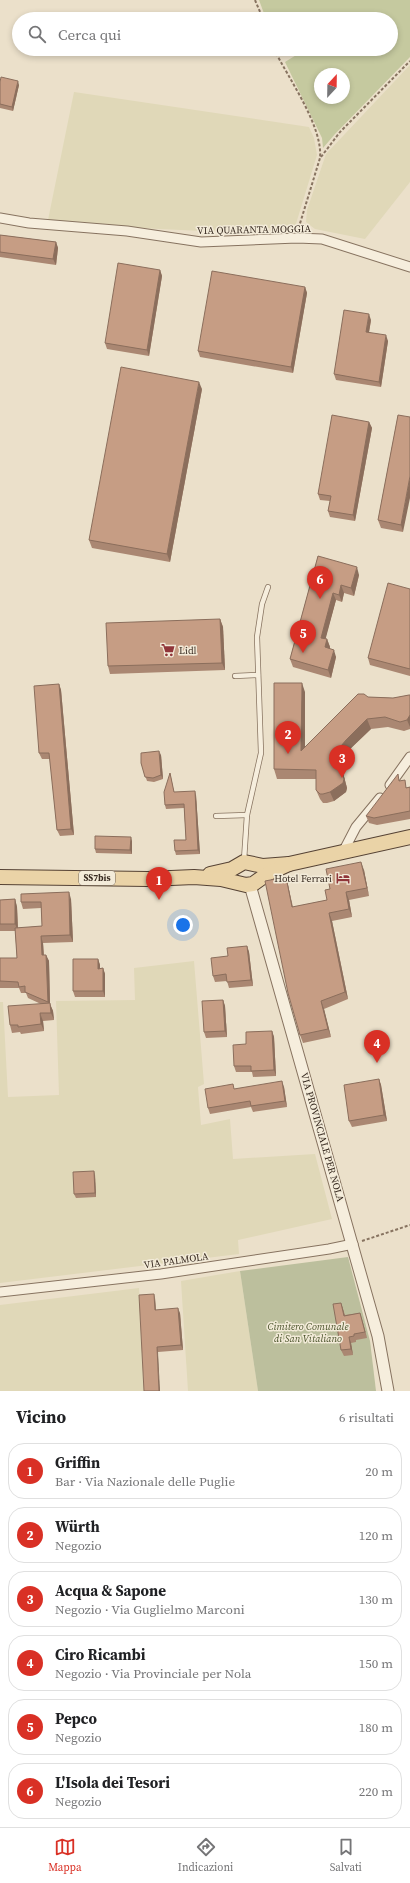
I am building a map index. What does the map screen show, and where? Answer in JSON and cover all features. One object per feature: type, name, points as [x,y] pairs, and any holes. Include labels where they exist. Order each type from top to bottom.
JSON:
[{"type":"main road","name":"SS7bis","points":[[0,877],[148,879],[194,877],[226,871],[245,863],[263,866],[290,864],[410,837]]},
{"type":"main road","points":[[245,863],[258,870],[258,876],[249,883],[235,875],[245,863]]},
{"type":"main road","name":"SS7bis","points":[[194,877],[249,883],[290,864]]},
{"type":"street","name":"VIA QUARANTA MOGGIA","points":[[0,218],[29,223],[127,231],[201,242],[297,238],[322,239],[410,267]]},
{"type":"street","points":[[343,852],[356,827],[400,773],[410,757]]},
{"type":"street","name":"VIA PROVINCIALE PER NOLA","points":[[249,883],[353,1244],[378,1336],[388,1391]]},
{"type":"street","name":"VIA PALMOLA","points":[[0,1292],[161,1274],[329,1249],[353,1244]]},
{"type":"lane","points":[[245,863],[247,815],[261,754],[258,626],[268,587]]},
{"type":"lane","points":[[235,676],[258,675]]},
{"type":"lane","points":[[216,816],[247,815]]},
{"type":"path","points":[[255,0],[260,12]]},
{"type":"path","points":[[278,56],[310,118],[321,148],[320,158],[302,213],[297,238]]},
{"type":"path","points":[[320,158],[340,132],[410,61]]},
{"type":"path","points":[[353,1244],[410,1225]]},
{"type":"shaded area","points":[[410,65],[410,182],[365,239],[315,229],[306,222],[307,210],[326,154]]},
{"type":"shaded area","points":[[74,92],[309,127],[314,138],[317,155],[295,227],[202,231],[139,228],[48,220]]},
{"type":"shaded area","points":[[194,961],[204,1084],[198,1087],[201,1125],[230,1119],[233,1159],[315,1154],[332,1219],[238,1240],[239,1254],[0,1283],[0,1002],[3,1002],[8,1097],[59,1095],[56,1001],[135,1000],[134,968]]},
{"type":"shaded area","points":[[240,1271],[258,1391],[188,1391],[181,1281]]},
{"type":"shaded area","points":[[139,1288],[144,1391],[0,1391],[0,1305]]},
{"type":"green space","points":[[259,0],[410,0],[410,57],[323,148],[322,138],[285,62],[295,56],[398,56],[398,12],[263,12]]},
{"type":"green space","name":"Cimitero Comunale di San Vitaliano","points":[[348,1257],[370,1341],[376,1391],[258,1391],[240,1271]]},
{"type":"building","points":[[1,77],[18,81],[12,107],[0,104]]},
{"type":"building","points":[[0,235],[56,242],[53,259],[0,252]]},
{"type":"building","points":[[118,263],[160,270],[147,350],[105,343]]},
{"type":"building","points":[[212,271],[305,287],[291,367],[198,351]]},
{"type":"building","points":[[344,310],[369,314],[366,332],[386,335],[379,382],[334,374]]},
{"type":"building","points":[[121,367],[199,382],[167,554],[89,540]]},
{"type":"building","points":[[332,415],[369,422],[353,515],[328,511],[331,496],[318,494]]},
{"type":"building","points":[[398,415],[410,417],[410,476],[401,525],[378,520]]},
{"type":"building","points":[[318,556],[357,567],[351,588],[341,585],[339,595],[333,593],[321,638],[327,639],[325,647],[334,650],[328,670],[290,659]]},
{"type":"building","points":[[388,583],[410,589],[410,669],[368,658]]},
{"type":"building","points":[[220,619],[222,663],[108,666],[106,623]]},
{"type":"building","points":[[274,683],[302,683],[301,751],[358,694],[364,694],[368,697],[393,698],[410,695],[410,715],[407,720],[400,722],[385,717],[367,719],[341,746],[339,760],[344,779],[343,783],[330,792],[320,794],[316,790],[316,770],[274,769]]},
{"type":"building","points":[[59,684],[71,829],[57,830],[49,753],[39,753],[34,686]]},
{"type":"building","points":[[159,751],[161,775],[153,778],[145,777],[141,763],[141,753]]},
{"type":"building","points":[[170,773],[174,792],[195,791],[198,850],[175,851],[174,840],[186,840],[184,804],[165,805],[164,792]]},
{"type":"building","points":[[398,774],[399,781],[405,780],[406,788],[410,787],[410,811],[374,818],[366,816]]},
{"type":"building","points":[[95,836],[131,837],[130,850],[95,849]]},
{"type":"building","points":[[361,862],[367,888],[346,892],[349,909],[329,913],[345,992],[321,1001],[328,1029],[300,1035],[288,993],[265,881],[286,877],[292,907],[327,900],[325,890],[330,889],[326,869]]},
{"type":"building","points":[[69,892],[70,935],[41,936],[42,955],[46,955],[48,1002],[25,992],[25,986],[19,987],[18,982],[0,981],[0,958],[17,958],[15,928],[42,926],[41,902],[21,902],[21,894]]},
{"type":"building","points":[[15,899],[15,924],[0,924],[0,900]]},
{"type":"building","points":[[247,946],[251,980],[227,982],[226,974],[213,976],[211,958],[228,956],[227,948]]},
{"type":"building","points":[[73,959],[98,959],[98,969],[103,968],[103,991],[73,991]]},
{"type":"building","points":[[223,1000],[225,1031],[204,1032],[202,1001]]},
{"type":"building","points":[[50,1003],[51,1013],[40,1013],[41,1024],[18,1027],[18,1025],[10,1025],[8,1006]]},
{"type":"building","points":[[272,1031],[274,1070],[251,1071],[251,1066],[234,1066],[233,1045],[246,1044],[246,1032]]},
{"type":"building","points":[[379,1079],[384,1115],[349,1121],[344,1085]]},
{"type":"building","points":[[282,1081],[285,1101],[251,1106],[250,1101],[208,1108],[205,1089],[233,1084],[234,1089]]},
{"type":"building","points":[[94,1171],[95,1193],[74,1194],[73,1172]]},
{"type":"building","points":[[154,1294],[155,1310],[178,1308],[181,1345],[157,1347],[159,1391],[144,1391],[139,1295]]},
{"type":"building","points":[[341,1303],[344,1316],[360,1313],[365,1332],[354,1334],[354,1336],[349,1337],[351,1349],[341,1350],[333,1304]]},
{"type":"place","name":"L'Isola dei Tesori","points":[[320,599]]},
{"type":"place","name":"Lidl","points":[[168,650]]},
{"type":"place","name":"Pepco","points":[[303,653]]},
{"type":"place","name":"Würth","points":[[288,754]]},
{"type":"place","name":"Acqua & Sapone","points":[[342,778]]},
{"type":"place","name":"Hotel Ferrari","points":[[343,878]]},
{"type":"place","name":"Griffin","points":[[159,900]]},
{"type":"place","name":"Ciro Ricambi","points":[[377,1063]]}]
